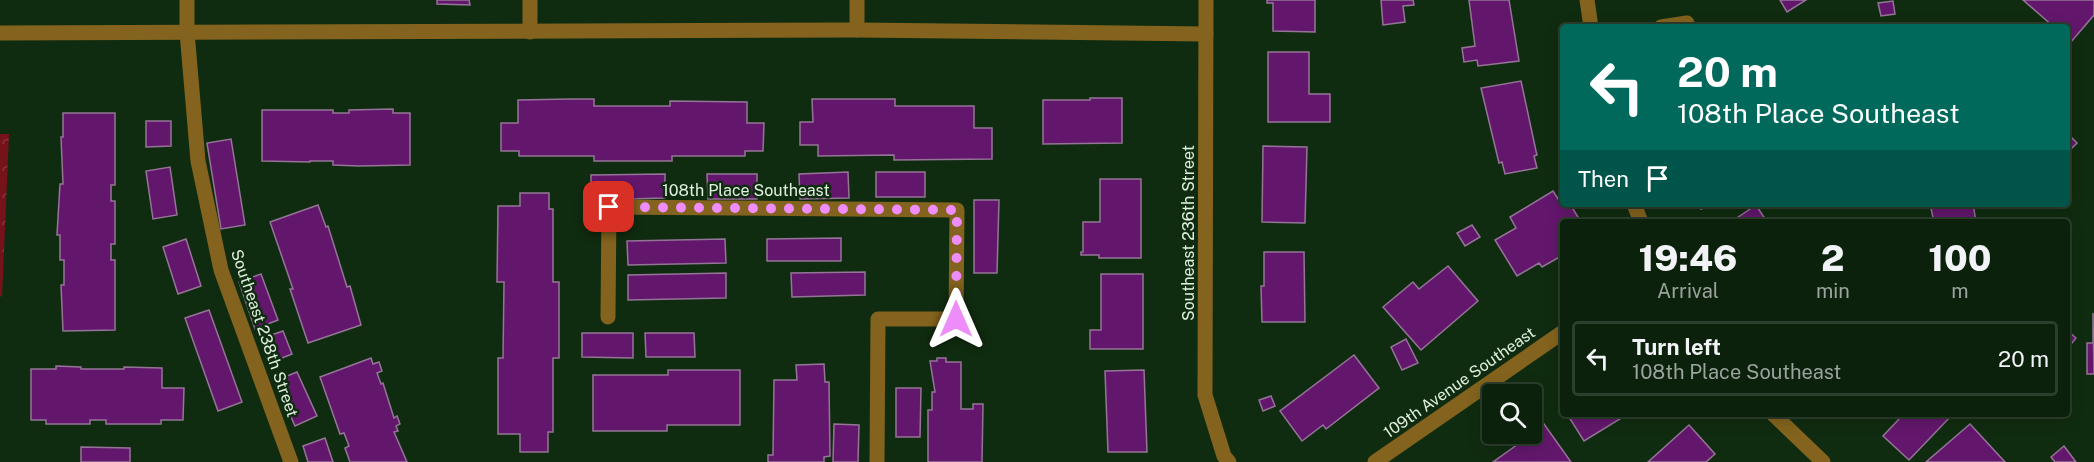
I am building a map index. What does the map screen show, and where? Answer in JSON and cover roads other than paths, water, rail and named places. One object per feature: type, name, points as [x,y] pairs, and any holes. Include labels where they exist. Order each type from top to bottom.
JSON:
[{"type":"street","name":"Southeast 238th Street","points":[[187,0],[187,32],[198,161],[221,270],[291,462]]},
{"type":"street","points":[[530,0],[530,32]]},
{"type":"street","points":[[857,0],[857,30]]},
{"type":"street","name":"Southeast 236th Street","points":[[1206,0],[1205,395],[1224,456],[1229,462]]},
{"type":"street","points":[[1587,0],[1591,24]]},
{"type":"street","points":[[1680,24],[1687,23]]},
{"type":"street","points":[[0,33],[857,30],[1206,34]]},
{"type":"street","name":"108th Place Southeast","points":[[608,318],[609,207],[957,210],[956,319],[878,319],[877,462]]},
{"type":"street","name":"109th Avenue Southeast","points":[[1375,462],[1560,334]]},
{"type":"street","points":[[1776,417],[1823,462]]}]
